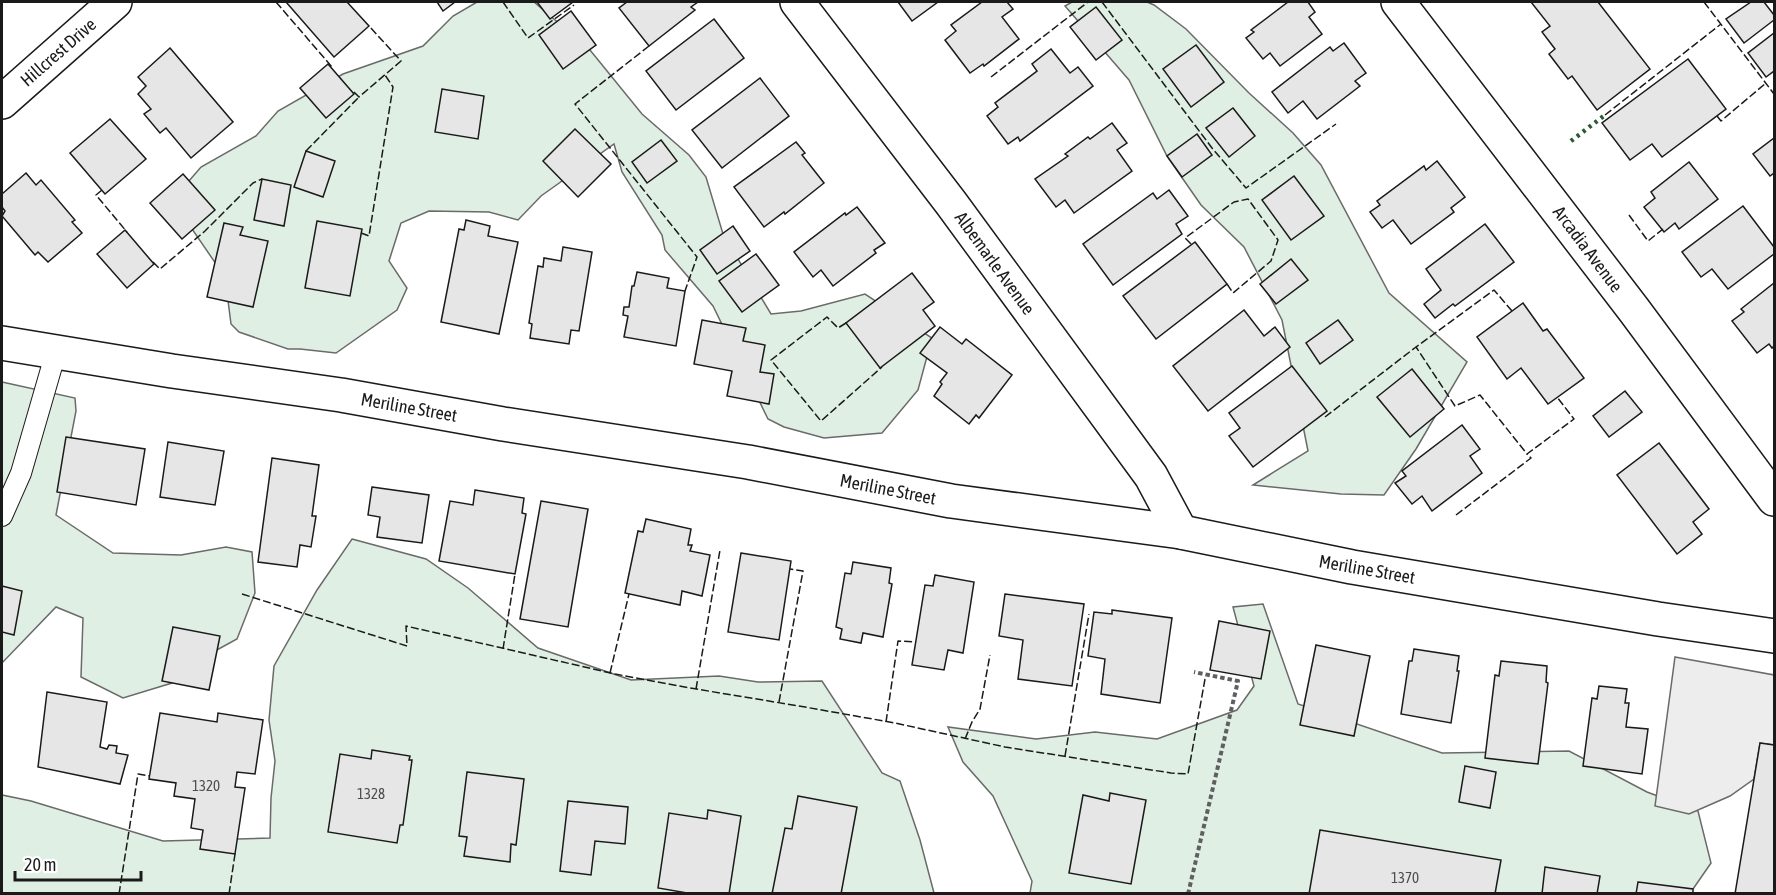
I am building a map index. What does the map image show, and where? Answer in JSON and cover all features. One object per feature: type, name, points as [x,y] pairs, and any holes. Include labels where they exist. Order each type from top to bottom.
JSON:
[{"type":"street","name":"Hillcrest Drive","points":[[2,102],[115,2]]},
{"type":"street","name":"Albemarle Avenue","points":[[797,2],[951,203],[1151,476],[1181,532]]},
{"type":"street","name":"Arcadia Avenue","points":[[1398,2],[1634,310],[1774,499]]},
{"type":"street","name":"Meriline Street","points":[[2,343],[172,371],[341,395],[503,424],[748,462],[951,501],[1181,532],[1404,576],[1774,636]]},
{"type":"lane","points":[[2,516],[21,473],[56,352]]},
{"type":"path","points":[[1188,894],[1238,681],[1194,672]]},
{"type":"green space","points":[[477,2],[534,2],[590,50],[642,114],[689,155],[706,177],[723,234],[771,314],[801,311],[865,294],[932,338],[918,390],[882,433],[824,438],[784,427],[768,419],[713,306],[665,250],[662,235],[622,172],[614,144],[541,196],[518,220],[489,212],[429,211],[401,223],[389,261],[407,288],[397,310],[336,353],[288,349],[239,332],[231,324],[225,277],[192,229],[182,189],[201,167],[256,136],[278,111],[343,74],[423,46],[453,16]]},
{"type":"green space","points":[[1072,2],[1147,2],[1186,29],[1249,93],[1293,133],[1321,165],[1389,293],[1467,362],[1416,449],[1384,495],[1341,494],[1253,485],[1308,451],[1282,320],[1244,247],[1201,205],[1167,156],[1129,80],[1065,6]]},
{"type":"green space","points":[[2,382],[75,398],[76,411],[56,515],[113,553],[181,555],[226,547],[252,552],[255,593],[237,639],[204,657],[172,683],[123,698],[81,677],[83,618],[56,607],[2,663]]},
{"type":"green space","points":[[352,539],[426,559],[468,588],[538,648],[631,680],[719,676],[758,682],[822,681],[882,773],[900,781],[920,840],[934,893],[2,893],[2,795],[31,801],[163,841],[270,838],[275,761],[269,720],[274,666],[317,590]]},
{"type":"green space","points":[[1263,604],[1298,704],[1442,753],[1569,751],[1647,792],[1698,811],[1711,863],[1693,889],[1677,893],[1030,893],[1032,881],[993,796],[963,762],[948,727],[1036,739],[1095,732],[1157,739],[1237,710],[1254,686],[1233,607]]},
{"type":"shaded area","points":[[1675,657],[1774,675],[1774,745],[1760,743],[1754,779],[1730,796],[1689,814],[1655,806]]},
{"type":"building","points":[[286,2],[347,2],[369,26],[334,57]]},
{"type":"building","points":[[437,2],[455,2],[443,11]]},
{"type":"building","points":[[537,2],[573,2],[550,19]]},
{"type":"building","points":[[627,2],[698,2],[691,7],[695,10],[649,46],[619,8]]},
{"type":"building","points":[[898,2],[938,2],[912,21]]},
{"type":"building","points":[[982,2],[1007,2],[1013,9],[1002,17],[1019,39],[984,66],[983,64],[970,73],[945,40],[956,31],[951,25]]},
{"type":"building","points":[[1288,2],[1308,2],[1315,12],[1309,17],[1322,34],[1280,66],[1270,53],[1263,59],[1246,38],[1254,32],[1251,30]]},
{"type":"building","points":[[1531,2],[1598,2],[1650,69],[1597,110],[1572,76],[1568,79],[1549,54],[1555,49],[1542,32],[1550,26]]},
{"type":"building","points":[[1751,2],[1764,2],[1774,15],[1774,20],[1744,43],[1726,19]]},
{"type":"building","points":[[1096,7],[1122,40],[1096,60],[1070,27]]},
{"type":"building","points":[[571,11],[596,45],[563,69],[539,35]]},
{"type":"building","points":[[714,19],[744,58],[676,110],[646,71]]},
{"type":"building","points":[[1774,33],[1774,71],[1766,77],[1748,53]]},
{"type":"building","points":[[1344,43],[1366,73],[1355,81],[1360,86],[1317,119],[1303,101],[1288,113],[1272,92],[1330,47],[1333,51]]},
{"type":"building","points":[[1196,45],[1224,82],[1191,107],[1163,69]]},
{"type":"building","points":[[170,48],[233,122],[191,158],[166,128],[160,133],[144,114],[151,109],[138,94],[146,86],[138,77]]},
{"type":"building","points":[[1051,49],[1070,73],[1078,67],[1093,86],[1020,141],[1018,137],[1008,144],[987,116],[998,107],[995,103],[1037,71],[1032,64]]},
{"type":"building","points":[[1688,59],[1726,109],[1662,157],[1652,144],[1630,160],[1602,123]]},
{"type":"building","points":[[328,64],[354,94],[326,118],[300,88]]},
{"type":"building","points":[[760,78],[789,116],[722,168],[692,130]]},
{"type":"building","points":[[442,89],[484,96],[478,139],[435,132]]},
{"type":"building","points":[[1233,108],[1255,136],[1229,157],[1206,128]]},
{"type":"building","points":[[110,119],[146,159],[105,194],[70,153]]},
{"type":"building","points":[[1112,123],[1127,143],[1117,150],[1132,171],[1074,213],[1065,200],[1056,207],[1035,179],[1068,156],[1065,154],[1088,137],[1090,139]]},
{"type":"building","points":[[575,129],[611,164],[578,197],[543,161]]},
{"type":"building","points":[[1197,134],[1212,155],[1182,177],[1167,156]]},
{"type":"building","points":[[1774,138],[1774,173],[1770,176],[1753,154]]},
{"type":"building","points":[[661,140],[677,161],[647,183],[632,162]]},
{"type":"building","points":[[796,142],[805,153],[802,155],[824,183],[785,214],[784,212],[764,227],[734,187]]},
{"type":"building","points":[[306,151],[335,161],[323,197],[294,187]]},
{"type":"building","points":[[1437,161],[1465,197],[1451,208],[1454,212],[1411,244],[1393,220],[1382,228],[1370,212],[1380,205],[1377,201],[1424,166],[1426,170]]},
{"type":"building","points":[[1689,162],[1718,199],[1679,229],[1675,223],[1664,232],[1644,207],[1655,198],[1651,192]]},
{"type":"building","points":[[26,173],[36,185],[41,180],[75,220],[72,222],[82,233],[48,262],[38,252],[35,255],[2,216],[5,211],[2,207],[2,194]]},
{"type":"building","points":[[183,174],[215,210],[182,239],[150,203]]},
{"type":"building","points":[[1294,176],[1324,216],[1291,240],[1262,200]]},
{"type":"building","points":[[262,179],[291,185],[284,226],[254,220]]},
{"type":"building","points":[[1169,190],[1188,216],[1176,224],[1182,234],[1113,285],[1083,244],[1153,193],[1157,199]]},
{"type":"building","points":[[1743,206],[1774,247],[1774,254],[1728,289],[1712,269],[1701,277],[1682,252]]},
{"type":"building","points":[[857,207],[885,243],[874,250],[876,253],[833,286],[821,270],[813,277],[794,252],[845,213],[846,215]]},
{"type":"building","points":[[466,220],[490,226],[488,236],[518,242],[499,334],[441,322],[459,229],[464,230]]},
{"type":"building","points":[[317,221],[362,229],[350,296],[305,288]]},
{"type":"building","points":[[224,223],[243,227],[240,235],[268,241],[253,307],[207,297]]},
{"type":"building","points":[[1485,224],[1514,262],[1435,318],[1424,304],[1441,290],[1426,269]]},
{"type":"building","points":[[733,226],[750,251],[717,274],[700,250]]},
{"type":"building","points":[[125,230],[154,264],[127,288],[97,254]]},
{"type":"building","points":[[1195,242],[1227,284],[1156,339],[1123,296]]},
{"type":"building","points":[[563,247],[592,252],[579,331],[571,330],[569,344],[530,338],[532,324],[529,323],[538,266],[543,267],[544,258],[561,261]]},
{"type":"building","points":[[756,254],[779,285],[742,312],[719,281]]},
{"type":"building","points":[[1291,259],[1308,280],[1276,304],[1260,284]]},
{"type":"building","points":[[637,272],[669,278],[667,288],[685,291],[676,346],[624,337],[628,316],[623,315],[624,307],[629,307]]},
{"type":"building","points":[[912,273],[934,302],[923,310],[935,326],[880,368],[846,323]]},
{"type":"building","points":[[1774,283],[1774,346],[1772,348],[1769,344],[1757,353],[1732,321],[1744,312],[1741,309]]},
{"type":"building","points":[[1523,303],[1543,331],[1547,329],[1584,378],[1548,404],[1521,368],[1507,379],[1477,337]]},
{"type":"building","points":[[1244,310],[1264,336],[1275,327],[1290,347],[1208,411],[1173,366]]},
{"type":"building","points":[[702,320],[746,328],[743,341],[765,345],[760,372],[774,374],[769,404],[727,396],[732,371],[694,364]]},
{"type":"building","points":[[1338,320],[1353,340],[1320,364],[1306,343]]},
{"type":"building","points":[[940,327],[962,344],[966,339],[1012,375],[979,418],[976,415],[969,424],[934,396],[947,373],[920,353]]},
{"type":"building","points":[[1292,366],[1327,411],[1253,467],[1229,436],[1240,428],[1229,413]]},
{"type":"building","points":[[1412,369],[1444,409],[1410,437],[1377,397]]},
{"type":"building","points":[[1625,391],[1642,412],[1609,437],[1593,416]]},
{"type":"building","points":[[1462,425],[1480,449],[1470,456],[1482,473],[1432,511],[1422,496],[1412,504],[1395,483],[1406,476],[1402,471]]},
{"type":"building","points":[[66,437],[145,449],[136,505],[57,492]]},
{"type":"building","points":[[168,442],[224,451],[215,505],[160,497]]},
{"type":"building","points":[[1659,443],[1709,509],[1693,522],[1702,534],[1677,554],[1617,475]]},
{"type":"building","points":[[272,458],[319,465],[312,516],[316,516],[311,547],[300,545],[297,567],[258,562]]},
{"type":"building","points":[[372,487],[429,495],[422,543],[377,537],[380,517],[368,515]]},
{"type":"building","points":[[475,490],[524,498],[522,513],[526,514],[515,574],[439,561],[450,501],[473,505]]},
{"type":"building","points":[[541,501],[588,509],[568,627],[520,619]]},
{"type":"building","points":[[646,519],[691,529],[688,545],[692,545],[690,551],[710,555],[702,596],[682,591],[680,605],[625,593],[638,531],[643,532]]},
{"type":"building","points":[[741,553],[791,561],[779,640],[728,632]]},
{"type":"building","points":[[853,562],[891,568],[889,583],[892,584],[883,637],[863,633],[861,643],[840,639],[842,629],[836,627],[845,573],[851,574]]},
{"type":"building","points":[[935,575],[974,582],[963,653],[948,650],[944,670],[912,665],[925,585],[933,586]]},
{"type":"building","points":[[2,586],[22,591],[14,635],[2,632]]},
{"type":"building","points":[[1005,594],[1084,604],[1072,686],[1018,679],[1023,640],[999,636]]},
{"type":"building","points":[[1112,610],[1172,618],[1160,703],[1101,694],[1105,659],[1088,656],[1094,612],[1112,614]]},
{"type":"building","points":[[1219,621],[1270,631],[1261,679],[1210,670]]},
{"type":"building","points":[[173,627],[220,636],[209,690],[162,681]]},
{"type":"building","points":[[1316,645],[1370,656],[1354,736],[1300,725]]},
{"type":"building","points":[[1414,649],[1459,656],[1451,723],[1401,714],[1409,661],[1412,661]]},
{"type":"building","points":[[1501,661],[1547,666],[1546,682],[1548,683],[1538,764],[1485,758],[1495,675],[1499,676]]},
{"type":"building","points":[[1599,686],[1627,689],[1625,703],[1629,703],[1626,727],[1648,729],[1642,774],[1583,766],[1592,698],[1597,699]]},
{"type":"building","points":[[47,692],[107,702],[100,747],[107,749],[109,745],[117,746],[116,753],[128,755],[120,784],[38,767]]},
{"type":"building","points":[[160,713],[217,722],[218,713],[263,720],[255,774],[237,772],[235,787],[245,788],[235,854],[200,849],[203,830],[191,828],[195,799],[174,796],[176,783],[149,779]]},
{"type":"building","points":[[1760,743],[1774,745],[1774,894],[1735,894]]},
{"type":"building","points":[[372,750],[410,756],[409,760],[412,760],[403,825],[400,825],[397,843],[328,832],[340,754],[371,759]]},
{"type":"building","points":[[1465,766],[1496,772],[1490,808],[1459,802]]},
{"type":"building","points":[[467,772],[524,779],[516,845],[511,844],[510,862],[464,856],[467,837],[459,836]]},
{"type":"building","points":[[1110,793],[1146,800],[1131,884],[1069,873],[1083,795],[1109,801]]},
{"type":"building","points":[[798,796],[857,807],[841,894],[772,894],[785,828],[792,829]]},
{"type":"building","points":[[568,801],[628,807],[625,844],[595,841],[591,875],[560,871]]},
{"type":"building","points":[[708,810],[741,816],[729,894],[693,894],[658,888],[669,813],[707,819]]},
{"type":"building","points":[[1320,830],[1501,860],[1495,894],[1309,894]]},
{"type":"building","points":[[1545,867],[1600,876],[1597,894],[1542,894]]},
{"type":"building","points":[[1638,882],[1693,889],[1693,894],[1636,894]]},
{"type":"hedge","points":[[1571,141],[1605,115]]},
{"type":"fence","points":[[276,2],[332,67]]},
{"type":"fence","points":[[503,2],[528,38],[574,5]]},
{"type":"fence","points":[[991,77],[1088,2]]},
{"type":"fence","points":[[1102,2],[1212,148],[1246,188],[1336,124]]},
{"type":"fence","points":[[1704,2],[1774,94]]},
{"type":"fence","points":[[1605,115],[1721,24]]},
{"type":"fence","points":[[354,92],[359,97],[401,61],[369,26]]},
{"type":"fence","points":[[649,46],[575,104],[697,257],[685,291]]},
{"type":"fence","points":[[361,233],[369,236],[393,87],[385,75]]},
{"type":"fence","points":[[1717,116],[1721,121],[1766,83]]},
{"type":"fence","points":[[306,151],[359,97]]},
{"type":"fence","points":[[153,262],[160,269],[205,231],[253,183],[262,179]]},
{"type":"fence","points":[[102,190],[96,195],[127,232]]},
{"type":"fence","points":[[1191,244],[1185,238],[1234,202],[1248,199],[1278,240],[1271,261],[1233,293],[1227,284]]},
{"type":"fence","points":[[1629,215],[1648,241],[1663,229]]},
{"type":"fence","points":[[1512,311],[1494,290],[1416,347],[1455,406],[1480,395],[1527,454],[1574,419],[1557,397]]},
{"type":"fence","points":[[846,323],[838,328],[827,317],[771,360],[821,421],[882,367]]},
{"type":"fence","points":[[1325,417],[1416,347]]},
{"type":"fence","points":[[1456,515],[1531,458],[1527,454]]},
{"type":"fence","points":[[696,689],[720,550]]},
{"type":"fence","points":[[779,702],[803,571],[790,569]]},
{"type":"fence","points":[[503,649],[515,574]]},
{"type":"fence","points":[[242,594],[407,646],[406,626],[615,674],[895,723],[1005,747],[1171,773],[1188,774],[1205,679]]},
{"type":"fence","points":[[610,673],[629,594]]},
{"type":"fence","points":[[1065,756],[1089,614]]},
{"type":"fence","points":[[886,722],[898,641],[915,642]]},
{"type":"fence","points":[[965,739],[980,709],[990,655]]},
{"type":"fence","points":[[119,894],[138,774],[150,776]]},
{"type":"fence","points":[[229,894],[235,854]]}]
